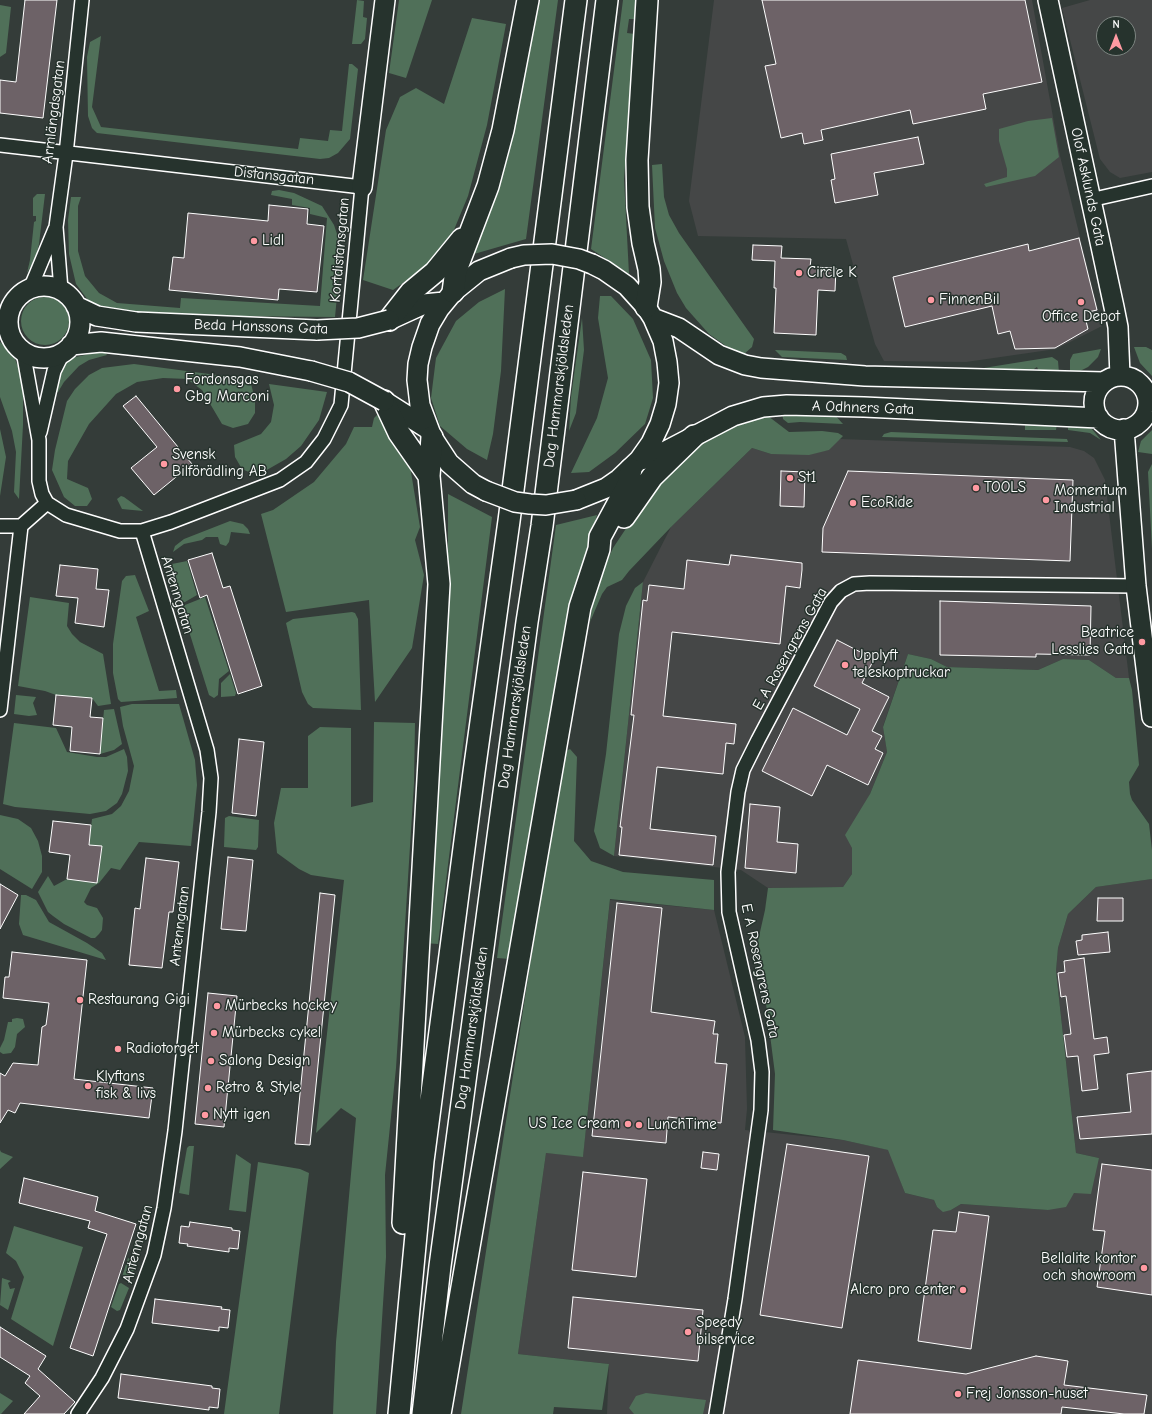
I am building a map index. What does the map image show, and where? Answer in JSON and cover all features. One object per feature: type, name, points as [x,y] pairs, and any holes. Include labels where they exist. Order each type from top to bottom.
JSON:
[{"type":"main road","points":[[448,297],[471,228],[488,186],[503,130],[528,0]]},
{"type":"main road","name":"Dag Hammarskjöldsleden","points":[[400,1414],[423,1161],[474,772],[509,521],[576,0]]},
{"type":"main road","name":"Dag Hammarskjöldsleden","points":[[423,1414],[440,1266],[526,630],[542,526],[607,0]]},
{"type":"main road","points":[[647,0],[637,160],[638,207],[643,244],[650,269],[649,312]]},
{"type":"main road","points":[[389,320],[411,292],[435,272],[471,228]]},
{"type":"main road","points":[[384,401],[399,433],[429,476]]},
{"type":"main road","points":[[392,1414],[439,592],[429,476],[430,433]]},
{"type":"main road","points":[[599,549],[608,541],[652,477],[694,436]]},
{"type":"main road","points":[[440,1414],[580,607],[599,549],[600,537],[628,485],[635,465]]},
{"type":"street","name":"Armlängdsgatan","points":[[61,290],[56,227],[66,154],[82,0]]},
{"type":"street","points":[[362,186],[385,0]]},
{"type":"street","name":"Olof Asklunds Gata","points":[[1048,0],[1118,327],[1112,379]]},
{"type":"street","name":"Distansgatan","points":[[0,145],[66,154],[110,156],[362,186]]},
{"type":"street","name":"Kortdistansgatan","points":[[142,531],[171,522],[280,480],[306,462],[324,439],[341,405],[362,186]]},
{"type":"street","points":[[1090,200],[1152,186]]},
{"type":"street","name":"Armlängdsgatan","points":[[30,289],[56,227]]},
{"type":"street","points":[[552,254],[579,259],[604,270],[627,286],[649,312],[666,351],[668,393],[664,414],[656,434],[635,465],[606,488],[576,500],[546,505],[515,502],[486,491],[473,484],[449,463],[430,433],[419,397],[418,364],[427,331],[448,297],[479,271],[511,258],[524,255],[552,254]]},
{"type":"street","points":[[39,440],[8,323],[11,309],[8,304],[30,289],[50,286],[61,290]]},
{"type":"street","name":"Beda Hanssons Gata","points":[[61,290],[72,298],[76,306],[97,316],[136,322],[317,330],[358,328],[389,320],[424,304],[448,297]]},
{"type":"street","points":[[76,306],[80,324],[76,338],[67,349],[54,371],[39,440],[39,481],[42,494],[47,503],[66,515],[120,531],[142,531]]},
{"type":"street","points":[[649,312],[679,328],[719,355],[745,365],[761,368],[865,376],[1134,379],[1140,384],[1150,404],[1140,421],[1130,428],[1124,429],[1136,586],[1152,716]]},
{"type":"street","name":"Beda Hanssons Gata","points":[[13,341],[41,357],[54,356],[67,349],[101,342],[240,357],[311,371],[348,382],[384,401],[430,433]]},
{"type":"street","points":[[1099,418],[1095,410],[1095,395],[1112,379]]},
{"type":"street","name":"A Odhners Gata","points":[[635,465],[652,458],[726,419],[748,410],[787,405],[1099,418],[1110,427],[1124,429]]},
{"type":"street","points":[[0,526],[21,526],[47,503]]},
{"type":"street","points":[[0,710],[21,526]]},
{"type":"street","name":"Antenngatan","points":[[78,1414],[102,1378],[127,1329],[154,1255],[164,1208],[175,1131],[210,805],[211,778],[207,750],[142,531]]},
{"type":"street","name":"E A Rosengrens Gata","points":[[716,1414],[735,1299],[761,1110],[762,1072],[758,1040],[729,912],[728,878],[738,792],[743,770],[758,740],[832,602],[841,591],[854,584],[1136,586]]},
{"type":"shaded area","points":[[714,0],[1032,0],[1060,156],[1102,326],[1056,349],[966,362],[884,361],[875,344],[846,239],[698,236],[689,201]]},
{"type":"shaded area","points":[[1090,0],[1152,0],[1152,172],[1120,178],[1110,172],[1100,159],[1062,8]]},
{"type":"shaded area","points":[[839,439],[1070,447],[1084,451],[1094,458],[1105,480],[1129,678],[1116,678],[1089,660],[1063,659],[1038,670],[947,667],[931,659],[908,654],[883,726],[887,752],[870,794],[852,848],[852,874],[843,887],[768,888],[741,870],[614,856],[643,582],[671,527],[752,448],[771,454],[829,450]]},
{"type":"shaded area","points":[[1152,879],[1152,1414],[607,1414],[609,1364],[518,1354],[546,1153],[583,1156],[610,900],[714,910],[745,1037],[747,1109],[745,1130],[843,1140],[889,1150],[905,1193],[934,1200],[937,1207],[951,1210],[961,1204],[1048,1210],[1074,1193],[1099,1158],[1076,1153],[1056,971],[1058,948],[1068,914],[1096,887]]},
{"type":"green space","points":[[357,0],[364,1],[363,17],[367,18],[365,39],[361,44],[352,44]]},
{"type":"green space","points":[[399,0],[432,0],[406,78],[389,73]]},
{"type":"green space","points":[[538,0],[558,0],[526,239],[474,254],[473,251],[493,204],[508,157]]},
{"type":"green space","points":[[623,0],[639,0],[637,19],[629,19],[627,33],[635,34],[624,179],[629,274],[591,249]]},
{"type":"green space","points":[[0,5],[11,7],[6,53],[0,57]]},
{"type":"green space","points":[[472,18],[506,24],[487,125],[468,196],[446,249],[417,273],[393,290],[363,280],[386,130],[400,97],[416,88],[444,104]]},
{"type":"green space","points":[[101,36],[92,107],[101,127],[298,149],[300,138],[328,141],[330,130],[342,131],[349,64],[352,64],[358,69],[350,139],[338,153],[329,158],[320,159],[97,133],[92,128],[88,116],[87,57],[90,42]]},
{"type":"green space","points":[[1052,118],[1059,157],[1035,176],[986,187],[984,184],[1007,177],[1007,169],[999,141],[999,129],[1028,121]]},
{"type":"green space","points":[[662,164],[664,197],[669,215],[679,233],[754,339],[752,347],[744,354],[729,348],[709,334],[686,308],[677,293],[664,261],[655,228],[652,165]]},
{"type":"green space","points":[[279,190],[294,193],[322,206],[334,225],[340,243],[341,255],[335,317],[122,315],[100,309],[88,300],[76,284],[69,254],[68,220],[71,197],[81,197],[78,206],[78,251],[85,276],[99,293],[117,303],[180,308],[181,298],[320,306],[327,218],[310,214],[310,208],[292,205],[292,199],[271,195],[272,191]]},
{"type":"green space","points":[[37,194],[45,194],[39,244],[36,257],[27,273],[30,260],[34,222],[36,221],[36,216],[33,216],[33,198]]},
{"type":"green space","points":[[505,289],[501,371],[493,434],[487,460],[467,449],[440,426],[431,398],[436,358],[456,321],[479,302]]},
{"type":"green space","points":[[600,296],[611,296],[633,319],[651,360],[653,398],[645,424],[615,453],[589,472],[571,473],[597,418],[608,378],[598,318]]},
{"type":"green space","points":[[45,297],[54,299],[62,304],[67,312],[69,321],[67,330],[62,338],[54,343],[45,345],[36,343],[28,338],[23,330],[21,321],[23,312],[28,304],[36,299]]},
{"type":"green space","points":[[582,318],[584,350],[576,413],[569,431],[571,397]]},
{"type":"green space","points":[[0,342],[12,352],[19,369],[23,385],[23,425],[19,499],[14,492],[16,452],[12,431],[0,397]]},
{"type":"green space","points":[[1134,347],[1146,347],[1152,350],[1152,376],[1140,363]]},
{"type":"green space","points":[[1101,349],[1098,357],[1088,367],[1080,371],[1070,373],[1070,360],[1073,354]]},
{"type":"green space","points":[[775,350],[841,353],[846,356],[847,360],[782,357]]},
{"type":"green space","points":[[104,351],[107,355],[89,360],[79,366],[64,382],[58,392],[54,393],[64,366],[71,358]]},
{"type":"green space","points":[[1052,357],[1058,361],[1059,373],[1039,372],[1037,367],[1034,369],[1034,372],[971,370]]},
{"type":"green space","points":[[134,364],[239,378],[251,384],[255,399],[255,413],[248,424],[233,428],[222,424],[202,390],[187,379],[163,378],[137,382],[116,394],[89,424],[68,461],[67,479],[88,488],[92,499],[87,506],[75,506],[64,497],[52,470],[55,450],[67,401],[75,389],[89,375],[102,368]]},
{"type":"green space","points":[[269,384],[327,392],[319,420],[301,446],[286,459],[265,471],[251,473],[242,469],[235,457],[234,445],[261,434],[271,422],[274,405]]},
{"type":"green space","points":[[782,412],[833,413],[843,424],[800,422],[788,423],[783,419]]},
{"type":"green space","points":[[377,415],[390,425],[410,466],[420,527],[415,540],[424,575],[412,648],[375,702],[369,600],[286,612],[261,514],[273,510],[314,482],[346,444],[354,427],[372,427],[374,418]]},
{"type":"green space","points":[[768,416],[789,432],[822,431],[838,433],[843,436],[829,450],[809,455],[771,454],[752,448],[671,527],[622,580],[607,587],[602,594],[590,622],[595,588],[613,548],[641,506],[685,457],[712,435],[739,422]]},
{"type":"green space","points":[[1058,419],[1056,430],[1025,430],[1025,423]]},
{"type":"green space","points":[[1068,421],[1091,428],[1101,440],[1090,433],[1068,430]]},
{"type":"green space","points":[[0,429],[6,457],[0,496]]},
{"type":"green space","points":[[1152,430],[1152,454],[1138,452],[1141,441]]},
{"type":"green space","points":[[891,432],[1067,439],[1068,442],[882,437],[884,434]]},
{"type":"green space","points":[[1152,464],[1152,549],[1148,472]]},
{"type":"green space","points":[[448,494],[492,517],[438,944],[424,943],[448,627]]},
{"type":"green space","points":[[121,496],[143,511],[122,509],[117,499]]},
{"type":"green space","points":[[597,515],[571,608],[541,768],[510,959],[497,958],[556,525]]},
{"type":"green space","points":[[230,521],[243,524],[248,529],[250,534],[231,532],[229,542],[226,546],[220,544],[218,537],[206,537],[202,540],[184,544],[173,552],[175,546],[184,539]]},
{"type":"green space","points":[[187,561],[197,595],[181,603],[179,601],[169,569],[172,564]]},
{"type":"green space","points":[[135,575],[149,611],[136,617],[159,691],[176,690],[177,698],[121,702],[118,699],[113,673],[113,644],[122,581],[126,576]]},
{"type":"green space","points":[[643,582],[614,856],[600,848],[594,831],[606,754],[619,634],[626,606],[635,588]]},
{"type":"green space","points":[[30,597],[69,603],[67,626],[72,634],[80,642],[103,654],[111,704],[98,706],[92,698],[56,695],[45,691],[18,686]]},
{"type":"green space","points":[[205,597],[229,671],[219,679],[218,695],[214,698],[209,695],[182,609],[185,605]]},
{"type":"green space","points":[[352,612],[355,613],[358,619],[361,710],[313,708],[308,704],[302,692],[286,623],[293,619]]},
{"type":"green space","points":[[908,654],[931,659],[947,667],[1038,670],[1063,659],[1089,660],[1116,678],[1129,678],[1132,690],[1139,765],[1129,782],[1130,794],[1132,800],[1149,824],[1152,850],[1152,879],[1096,887],[1068,914],[1058,948],[1056,971],[1076,1153],[1099,1158],[1091,1194],[1074,1193],[1066,1207],[1048,1210],[961,1204],[951,1210],[943,1212],[937,1207],[934,1200],[905,1193],[888,1150],[843,1140],[773,1130],[775,1074],[758,941],[768,888],[843,887],[852,874],[852,848],[845,835],[870,794],[887,752],[883,727]]},
{"type":"green space","points":[[230,674],[236,693],[235,696],[221,697],[221,683]]},
{"type":"green space","points":[[16,695],[36,697],[33,703],[37,715],[29,716],[14,714]]},
{"type":"green space","points":[[132,704],[179,704],[195,760],[197,785],[191,846],[139,842],[120,870],[111,868],[99,883],[91,888],[84,902],[87,905],[97,908],[103,918],[102,930],[95,938],[91,938],[64,924],[48,912],[38,892],[48,876],[54,886],[67,879],[97,883],[102,847],[89,845],[92,819],[112,814],[121,806],[129,791],[134,766],[123,726],[120,707]]},
{"type":"green space","points":[[114,709],[122,744],[114,750],[100,754],[104,710]]},
{"type":"green space","points":[[374,722],[415,723],[414,783],[396,1068],[385,1175],[386,1257],[376,1414],[333,1414],[336,1342],[356,1118],[341,1108],[316,1133],[344,880],[311,875],[299,869],[277,853],[274,823],[281,788],[308,788],[308,736],[320,727],[351,728],[351,807],[373,802]]},
{"type":"green space","points":[[14,723],[56,728],[67,752],[106,757],[124,749],[127,757],[128,771],[122,794],[117,803],[106,811],[90,814],[15,807],[3,804]]},
{"type":"green space","points":[[570,749],[577,757],[574,841],[591,861],[623,872],[714,880],[714,910],[610,899],[583,1157],[546,1153],[518,1354],[609,1364],[602,1410],[554,1407],[553,1414],[461,1414],[548,848],[566,751]]},
{"type":"green space","points":[[0,815],[18,819],[31,828],[38,841],[42,856],[42,872],[32,889],[0,869]]},
{"type":"green space","points":[[229,816],[259,820],[258,847],[256,850],[224,847],[225,818]]},
{"type":"green space","points":[[21,895],[26,895],[36,900],[49,922],[102,953],[106,960],[23,935],[19,924]]},
{"type":"green space","points":[[12,1019],[23,1019],[25,1027],[17,1034],[15,1047],[11,1053],[3,1054],[0,1052],[0,1048],[4,1040],[8,1022],[12,1022]]},
{"type":"green space","points":[[189,1146],[194,1146],[189,1195],[179,1193],[187,1148]]},
{"type":"green space","points":[[0,1150],[1,1152],[13,1157],[0,1169]]},
{"type":"green space","points":[[236,1154],[251,1164],[246,1212],[229,1210]]},
{"type":"green space","points":[[258,1162],[300,1169],[309,1173],[279,1414],[224,1414]]},
{"type":"green space","points":[[14,1226],[83,1247],[53,1346],[11,1319],[24,1277],[16,1261],[6,1253]]},
{"type":"green space","points":[[128,1258],[137,1262],[130,1280],[122,1277]]},
{"type":"green space","points":[[2,1278],[11,1281],[8,1283],[10,1289],[15,1288],[8,1310],[0,1305]]},
{"type":"green space","points":[[121,1283],[129,1288],[120,1310],[117,1311],[111,1307],[119,1284]]},
{"type":"green space","points":[[0,1393],[13,1401],[1,1414],[0,1414]]},
{"type":"green space","points":[[646,1393],[706,1400],[703,1414],[634,1414],[629,1408],[636,1396]]},
{"type":"building","points":[[25,0],[57,0],[43,118],[0,113],[0,80],[16,82]]},
{"type":"building","points":[[762,0],[1025,0],[1042,82],[983,94],[986,109],[913,124],[910,110],[821,130],[823,140],[804,144],[802,133],[781,138],[765,66],[776,64]]},
{"type":"building","points":[[918,137],[924,164],[874,173],[878,195],[835,203],[831,180],[835,179],[831,154]]},
{"type":"building","name":"Lidl","points":[[269,205],[308,209],[307,224],[324,226],[317,292],[279,289],[278,300],[169,290],[173,257],[184,258],[188,213],[268,221]]},
{"type":"building","points":[[1079,238],[1097,310],[1084,313],[1088,329],[1055,348],[1015,349],[1010,331],[998,334],[992,306],[905,327],[893,277],[1028,244],[1029,251]]},
{"type":"building","points":[[753,245],[782,246],[781,258],[811,259],[810,267],[836,268],[835,291],[818,290],[816,335],[774,333],[776,288],[774,288],[775,261],[752,260]]},
{"type":"building","points":[[136,396],[192,464],[154,495],[131,468],[157,447],[123,406]]},
{"type":"building","points":[[781,471],[805,472],[804,507],[780,506]]},
{"type":"building","points":[[848,471],[1073,480],[1070,561],[822,552],[823,528]]},
{"type":"building","points":[[212,553],[223,588],[230,586],[262,686],[238,694],[207,595],[200,598],[188,560]]},
{"type":"building","points":[[731,555],[802,563],[802,570],[800,588],[786,586],[780,644],[672,632],[663,716],[736,724],[734,744],[726,743],[723,774],[657,767],[650,829],[716,836],[713,865],[619,855],[622,827],[620,827],[634,715],[631,715],[643,600],[647,601],[649,585],[684,589],[687,560],[729,565]]},
{"type":"building","points":[[60,565],[98,569],[96,589],[109,590],[104,627],[75,623],[78,598],[56,596]]},
{"type":"building","points":[[940,601],[1091,606],[1090,655],[1036,654],[1036,657],[940,655]]},
{"type":"building","points":[[837,640],[874,659],[862,683],[889,697],[872,731],[882,736],[875,749],[883,753],[868,785],[827,765],[812,796],[762,771],[793,708],[847,735],[860,709],[814,686]]},
{"type":"building","points":[[56,695],[92,698],[90,717],[103,718],[100,754],[70,751],[72,727],[53,725]]},
{"type":"building","points":[[239,739],[264,742],[256,816],[232,813]]},
{"type":"building","points":[[750,804],[780,807],[777,842],[798,844],[796,873],[745,868]]},
{"type":"building","points":[[53,821],[91,825],[89,845],[102,846],[97,883],[67,879],[70,855],[49,852]]},
{"type":"building","points":[[228,857],[253,860],[246,931],[221,929]]},
{"type":"building","points":[[146,858],[179,862],[173,912],[169,912],[162,968],[129,965],[135,908],[140,909]]},
{"type":"building","points":[[0,884],[18,895],[0,929]]},
{"type":"building","points":[[320,893],[335,895],[310,1145],[295,1144]]},
{"type":"building","points":[[1098,898],[1123,898],[1123,921],[1097,921]]},
{"type":"building","points":[[617,903],[662,908],[651,1012],[715,1021],[713,1034],[718,1034],[715,1063],[727,1064],[721,1123],[668,1117],[666,1143],[592,1136]]},
{"type":"building","points":[[1108,932],[1110,952],[1078,955],[1076,941],[1082,940],[1082,935]]},
{"type":"building","points":[[12,952],[87,960],[74,1079],[153,1088],[149,1118],[20,1103],[15,1113],[8,1110],[0,1123],[0,1073],[5,1076],[13,1063],[38,1065],[42,1027],[46,1025],[49,1003],[3,998],[5,977],[9,977]]},
{"type":"building","points":[[1084,958],[1094,1039],[1107,1037],[1109,1053],[1094,1055],[1098,1089],[1082,1091],[1078,1056],[1067,1057],[1064,1035],[1071,1034],[1066,996],[1061,997],[1058,973],[1065,972],[1064,961]]},
{"type":"building","points":[[208,993],[237,996],[224,1127],[195,1124]]},
{"type":"building","points":[[1152,1071],[1152,1134],[1080,1139],[1077,1117],[1131,1112],[1127,1074]]},
{"type":"building","points":[[787,1144],[869,1156],[842,1328],[760,1315]]},
{"type":"building","points":[[703,1152],[719,1154],[717,1170],[701,1168]]},
{"type":"building","points":[[1102,1164],[1152,1170],[1152,1295],[1097,1287],[1105,1231],[1093,1230]]},
{"type":"building","points":[[583,1172],[647,1179],[636,1277],[572,1270]]},
{"type":"building","points":[[24,1178],[98,1197],[95,1211],[136,1224],[93,1356],[70,1348],[107,1234],[88,1228],[90,1221],[19,1203]]},
{"type":"building","points":[[959,1212],[989,1216],[971,1349],[918,1341],[933,1230],[956,1232]]},
{"type":"building","points":[[190,1222],[232,1228],[232,1230],[240,1231],[238,1249],[229,1248],[229,1252],[187,1246],[188,1244],[179,1243],[181,1226],[189,1227]]},
{"type":"building","points":[[573,1297],[703,1310],[698,1361],[568,1348]]},
{"type":"building","points":[[155,1299],[222,1307],[221,1309],[230,1310],[228,1328],[219,1327],[219,1331],[152,1323]]},
{"type":"building","points":[[0,1327],[46,1356],[38,1369],[75,1402],[64,1414],[24,1414],[40,1396],[25,1383],[30,1376],[0,1357]]},
{"type":"building","name":"Frej Jonsson-huset","points":[[1036,1356],[1068,1361],[1064,1385],[1147,1395],[1144,1414],[1124,1414],[1062,1407],[1061,1414],[850,1414],[858,1360],[966,1374]]},
{"type":"building","points":[[121,1374],[212,1386],[212,1388],[220,1389],[218,1408],[209,1407],[209,1410],[118,1398]]},
{"type":"place","name":"Lidl","points":[[254,241]]},
{"type":"place","name":"Circle K","points":[[799,273]]},
{"type":"place","name":"FinnenBil","points":[[931,300]]},
{"type":"place","name":"Office Depot","points":[[1081,302]]},
{"type":"place","name":"Fordonsgas Gbg Marconi","points":[[177,389]]},
{"type":"place","name":"Svensk Bilförädling AB","points":[[164,464]]},
{"type":"place","name":"St1","points":[[790,478]]},
{"type":"place","name":"TOOLS","points":[[976,488]]},
{"type":"place","name":"Momentum Industrial","points":[[1046,500]]},
{"type":"place","name":"EcoRide","points":[[853,503]]},
{"type":"place","name":"Beatrice Lesslies Gata","points":[[1142,642]]},
{"type":"place","name":"Upplyft teleskoptruckar","points":[[845,665]]},
{"type":"place","name":"Restaurang Gigi","points":[[80,1000]]},
{"type":"place","name":"Mürbecks hockey","points":[[217,1006]]},
{"type":"place","name":"Mürbecks cykel","points":[[214,1033]]},
{"type":"place","name":"Radiotorget","points":[[118,1049]]},
{"type":"place","name":"Salong Design","points":[[211,1061]]},
{"type":"place","name":"Klyftans fisk & livs","points":[[88,1086]]},
{"type":"place","name":"Retro & Style","points":[[208,1088]]},
{"type":"place","name":"Nytt igen","points":[[205,1115]]},
{"type":"place","name":"US Ice Cream","points":[[628,1124]]},
{"type":"place","name":"LunchTime","points":[[639,1125]]},
{"type":"place","name":"Bellalite kontor och showroom","points":[[1144,1268]]},
{"type":"place","name":"Alcro pro center","points":[[963,1290]]},
{"type":"place","name":"Speedy bilservice","points":[[688,1332]]},
{"type":"place","name":"Frej Jonsson-huset","points":[[958,1394]]}]
